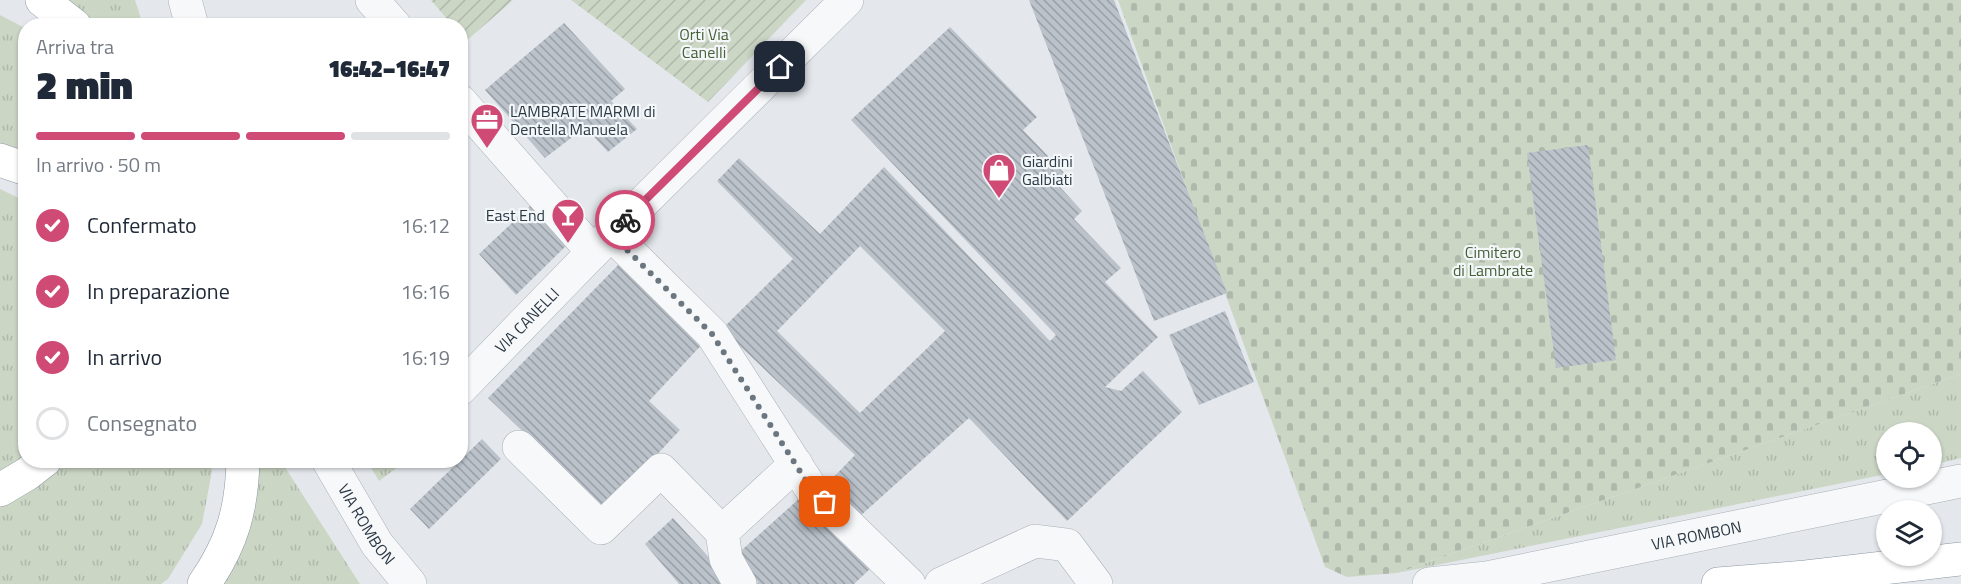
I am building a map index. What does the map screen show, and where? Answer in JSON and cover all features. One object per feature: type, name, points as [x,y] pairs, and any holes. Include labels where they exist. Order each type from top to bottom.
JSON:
[{"type":"highway","points":[[42,0],[65,18]]},
{"type":"highway","points":[[0,160],[18,166]]},
{"type":"highway","points":[[0,490],[35,468]]},
{"type":"highway","points":[[204,584],[220,562],[231,536],[239,510],[242,468]]},
{"type":"highway","points":[[1718,584],[1806,577],[1961,559]]},
{"type":"street","points":[[185,0],[190,18]]},
{"type":"street","points":[[372,0],[388,18]]},
{"type":"street","name":"VIA CANELLI","points":[[468,381],[602,243],[847,0]]},
{"type":"street","points":[[468,109],[602,243],[712,334],[812,490],[909,584]]},
{"type":"street","points":[[519,447],[601,528],[661,470],[722,532],[726,559],[740,584]]},
{"type":"street","points":[[722,532],[796,464]]},
{"type":"street","name":"VIA ROMBON","points":[[333,468],[377,544],[410,584]]},
{"type":"street","name":"VIA ROMBON","points":[[1429,584],[1487,578],[1961,481]]},
{"type":"street","points":[[941,584],[1035,541],[1067,545],[1096,584]]},
{"type":"green space","points":[[55,0],[135,0],[141,18],[76,18]]},
{"type":"green space","points":[[431,0],[513,0],[468,39],[468,18],[446,18]]},
{"type":"green space","name":"Orti Via Canelli","points":[[571,0],[806,0],[708,102]]},
{"type":"green space","name":"Cimitero di Lambrate","points":[[1118,0],[1961,0],[1961,374],[1397,573],[1347,577],[1325,567]]},
{"type":"green space","points":[[0,15],[18,24],[18,154],[0,148]]},
{"type":"green space","points":[[0,189],[18,198],[18,468],[212,468],[212,471],[202,524],[168,579],[161,584],[0,584]]},
{"type":"green space","points":[[1961,374],[1961,458],[1942,463],[1942,422],[1876,422],[1876,476],[1397,573]]},
{"type":"green space","points":[[285,468],[360,584],[222,584],[251,527],[256,469]]},
{"type":"green space","points":[[371,468],[397,468],[379,481]]},
{"type":"building","points":[[1029,0],[1114,0],[1227,293],[1154,321]]},
{"type":"building","points":[[564,23],[625,89],[611,101],[637,129],[608,152],[583,125],[571,138],[545,158],[485,90]]},
{"type":"building","points":[[950,27],[1037,117],[1023,130],[1069,178],[1060,187],[1082,211],[1074,219],[1121,268],[1105,282],[1158,337],[1105,387],[1121,391],[1143,371],[1182,412],[1067,521],[969,418],[858,518],[827,484],[855,455],[722,329],[793,259],[717,181],[739,158],[820,234],[884,167],[1050,341],[1056,335],[851,120]],"holes":[[[860,246],[945,331],[860,413],[777,331]]]},
{"type":"building","points":[[1588,145],[1616,360],[1556,368],[1527,153]]},
{"type":"building","points":[[532,204],[568,244],[516,295],[479,254]]},
{"type":"building","points":[[624,259],[708,338],[649,401],[680,430],[605,510],[488,398]]},
{"type":"building","points":[[1225,311],[1254,382],[1199,405],[1169,335]]},
{"type":"building","points":[[482,439],[501,459],[429,529],[410,509],[452,468],[468,468],[468,453]]},
{"type":"building","points":[[801,497],[871,568],[854,584],[755,584],[758,582],[734,557]]},
{"type":"building","points":[[673,518],[723,573],[729,584],[679,584],[645,544]]},
{"type":"way so far","points":[[625,220],[611,234],[712,334],[812,490],[825,502]]},
{"type":"place","name":"LAMBRATE MARMI di Dentella Manuela","points":[[487,149]]},
{"type":"place","name":"Giardini Galbiati","points":[[999,199]]},
{"type":"place","name":"East End","points":[[568,244]]},
{"type":"route","points":[[625,220],[780,67]]}]
